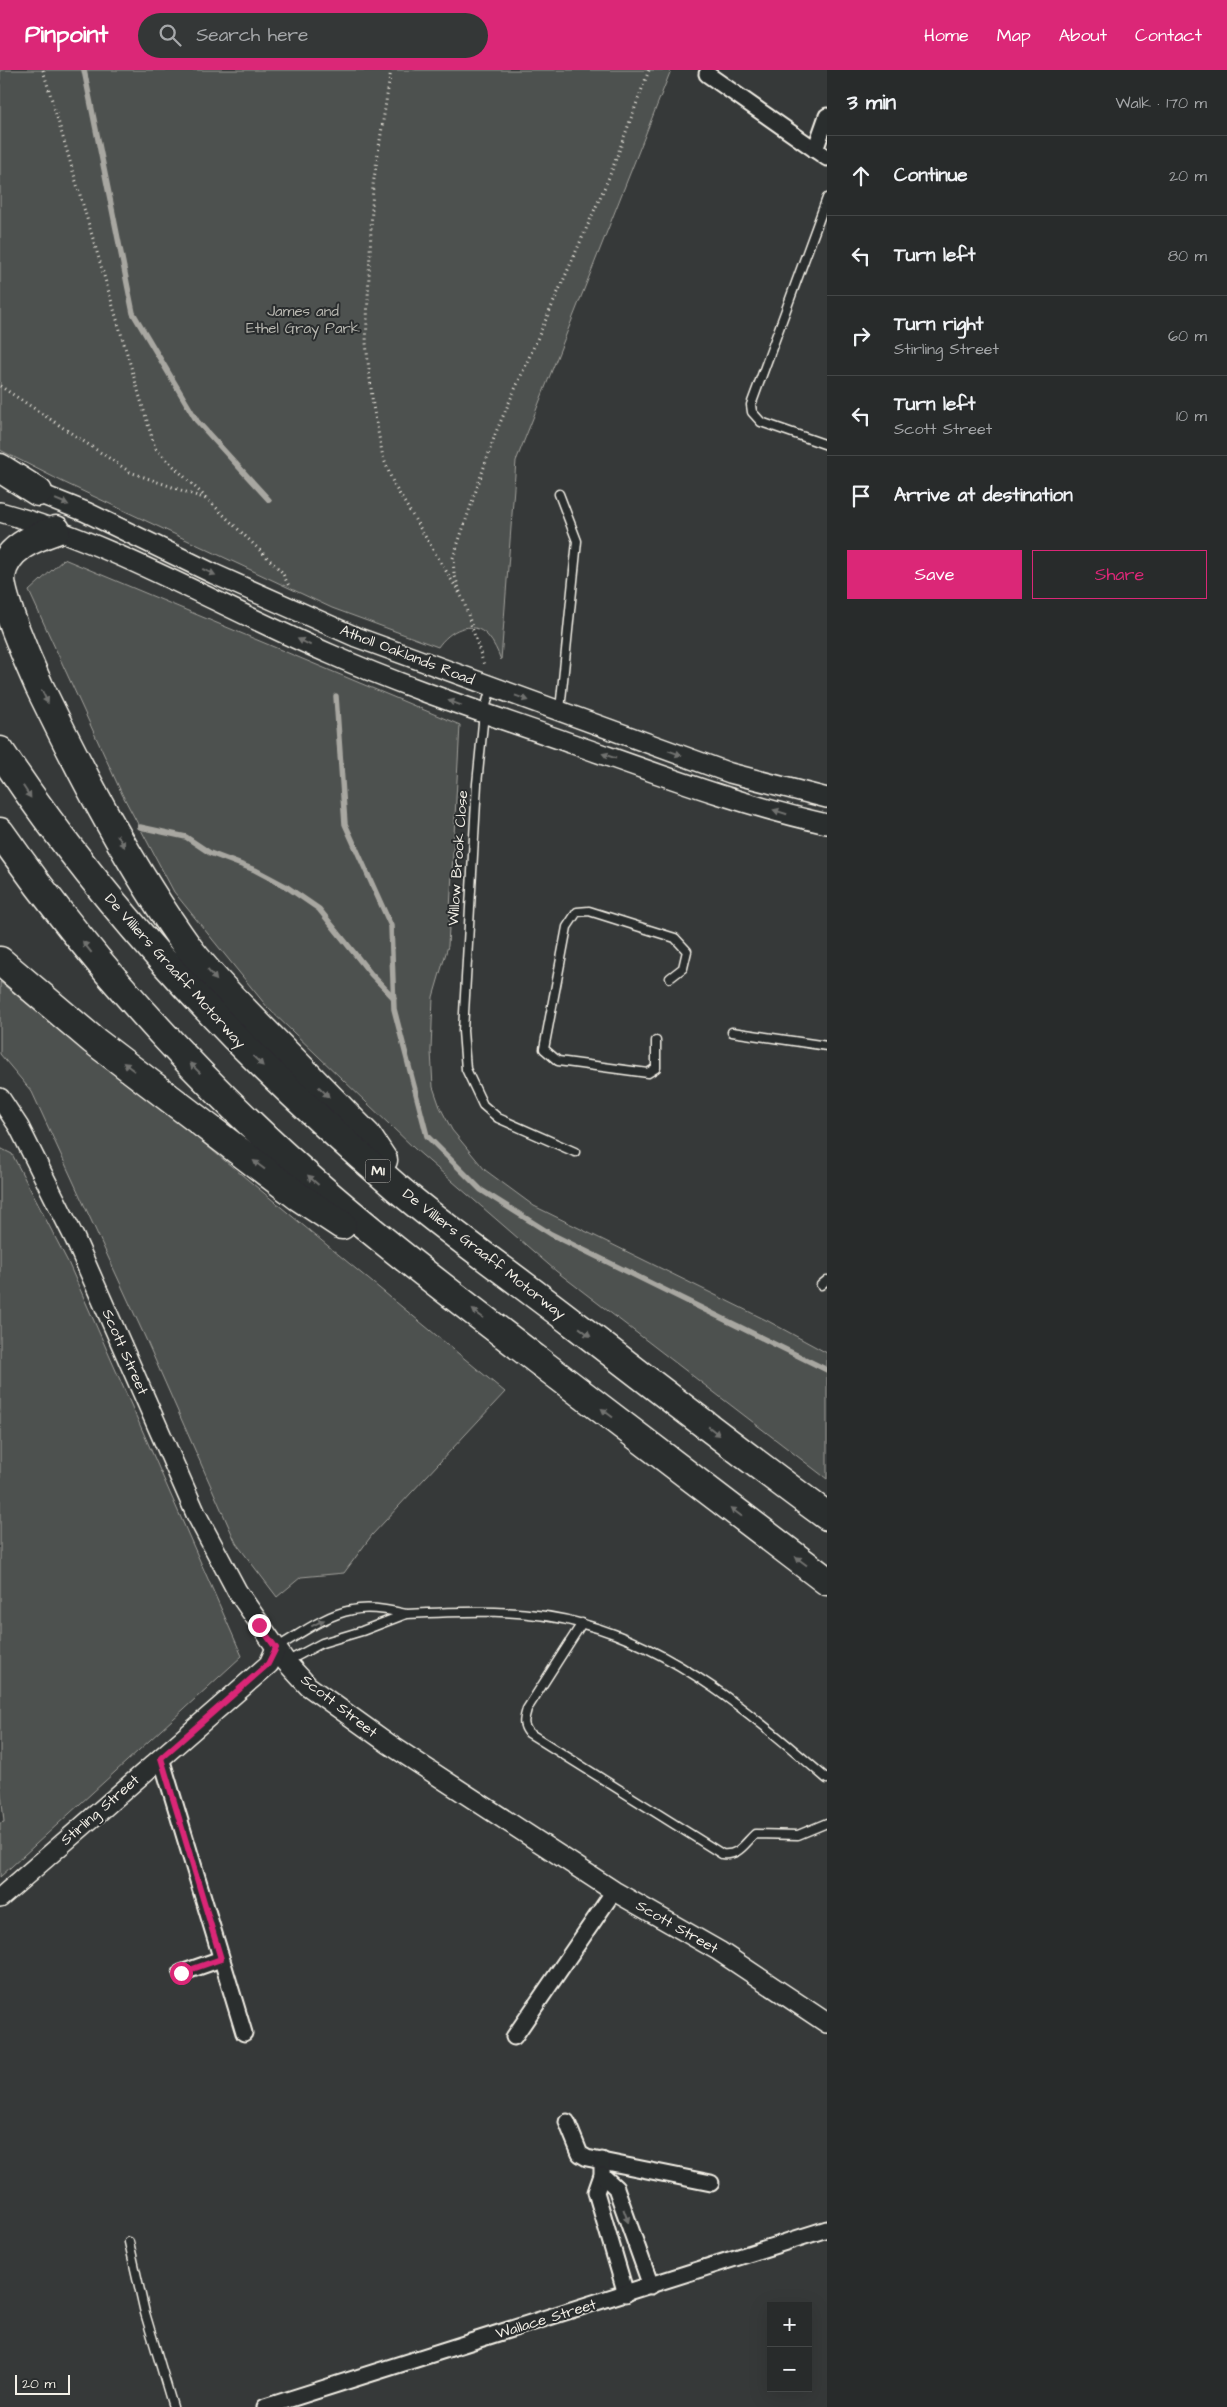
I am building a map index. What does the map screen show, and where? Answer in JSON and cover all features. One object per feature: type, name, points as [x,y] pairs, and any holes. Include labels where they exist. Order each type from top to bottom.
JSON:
[{"type":"highway","points":[[0,468],[38,492]]},
{"type":"highway","points":[[28,663],[5,603],[1,587],[1,576],[9,557],[21,546],[56,530]]},
{"type":"highway","points":[[0,611],[28,663],[67,744],[110,822],[142,877],[190,950],[236,1002],[367,1136],[400,1190]]},
{"type":"highway","name":"De Villiers Graaff Motorway","points":[[0,751],[49,823],[134,929],[209,1013],[302,1103],[400,1190],[827,1516]]},
{"type":"highway","points":[[0,832],[106,971],[180,1053],[253,1126],[343,1207],[431,1278],[827,1580]]},
{"type":"highway","points":[[0,961],[93,1040],[298,1196],[353,1232],[431,1278]]},
{"type":"street","points":[[707,74],[821,154],[827,116]]},
{"type":"street","name":"Atholl Oaklands Road","points":[[0,480],[38,492],[356,637],[730,773],[827,798]]},
{"type":"street","name":"Atholl Oaklands Road","points":[[0,512],[99,546],[330,654],[484,713],[684,783],[792,816],[827,824]]},
{"type":"street","name":"Scott Street","points":[[0,1098],[19,1127],[71,1231],[196,1514],[236,1591],[277,1658],[308,1686],[389,1744],[614,1891],[720,1951],[827,2023]]},
{"type":"street","name":"Stirling Street","points":[[0,1898],[277,1658]]},
{"type":"street","points":[[161,1758],[244,2033]]},
{"type":"street","points":[[514,2036],[614,1891]]},
{"type":"street","points":[[181,1973],[221,1959]]},
{"type":"street","points":[[567,2122],[580,2154],[602,2167],[711,2183]]},
{"type":"street","points":[[602,2167],[616,2188],[651,2286]]},
{"type":"street","points":[[602,2167],[596,2192],[626,2294]]},
{"type":"street","name":"Wallace Street","points":[[265,2407],[827,2230]]},
{"type":"lane","points":[[827,198],[750,405],[752,412],[761,422],[827,445]]},
{"type":"lane","points":[[558,494],[578,542],[560,712]]},
{"type":"lane","name":"Willow Brook Close","points":[[491,687],[484,713],[477,784],[462,1031],[466,1069],[483,1105],[498,1118],[575,1152]]},
{"type":"lane","points":[[656,1041],[656,1068],[648,1073],[558,1061],[544,1049],[567,927],[577,912],[589,911],[675,938],[687,952],[683,968],[670,978]]},
{"type":"lane","points":[[732,1032],[827,1046]]},
{"type":"lane","points":[[277,1658],[320,1622],[353,1610],[390,1610],[406,1614],[509,1612],[582,1623],[618,1636],[681,1666],[798,1754],[827,1780]]},
{"type":"lane","points":[[277,1658],[322,1642],[362,1631],[406,1614]]},
{"type":"lane","points":[[582,1623],[527,1709],[523,1722],[529,1733],[722,1854],[730,1855],[737,1852],[755,1834],[798,1835],[827,1823]]},
{"type":"lane","points":[[129,2242],[145,2313],[173,2407]]},
{"type":"path","points":[[43,70],[155,448],[282,572],[304,614]]},
{"type":"path","points":[[391,70],[373,185],[366,344],[373,406],[384,457],[394,485],[463,600]]},
{"type":"path","points":[[491,687],[454,573],[452,558],[459,536],[471,510],[496,432],[610,175],[649,70]]},
{"type":"path","points":[[0,386],[130,472],[209,500]]},
{"type":"green space","name":"James and Ethel Gray Park","points":[[0,70],[671,70],[516,461],[501,660],[488,636],[475,628],[468,627],[454,632],[438,647],[332,608],[63,482],[0,450]]},
{"type":"green space","points":[[64,559],[460,725],[448,946],[433,997],[431,1051],[433,1087],[440,1107],[452,1130],[485,1170],[534,1206],[768,1321],[827,1353],[827,1479],[556,1271],[415,1149],[268,1008],[174,892],[122,794],[29,591]]},
{"type":"green space","points":[[0,982],[184,1127],[505,1392],[372,1535],[344,1573],[301,1577],[277,1597],[236,1543],[145,1337],[32,1092],[0,1054]]},
{"type":"green space","points":[[0,1148],[12,1154],[68,1262],[242,1656],[0,1877],[0,1823],[4,1822],[0,1783]]},
{"type":"waterway","points":[[84,70],[133,313],[197,421],[269,500]]},
{"type":"waterway","points":[[336,696],[345,824],[391,926],[394,1009],[427,1136],[481,1190],[551,1234],[827,1370]]},
{"type":"waterway","points":[[140,827],[186,837],[210,853],[255,870],[287,887],[319,909],[371,974],[394,998]]},
{"type":"route","points":[[181,1973],[221,1959],[161,1758],[268,1664],[276,1648],[259,1625]]}]
